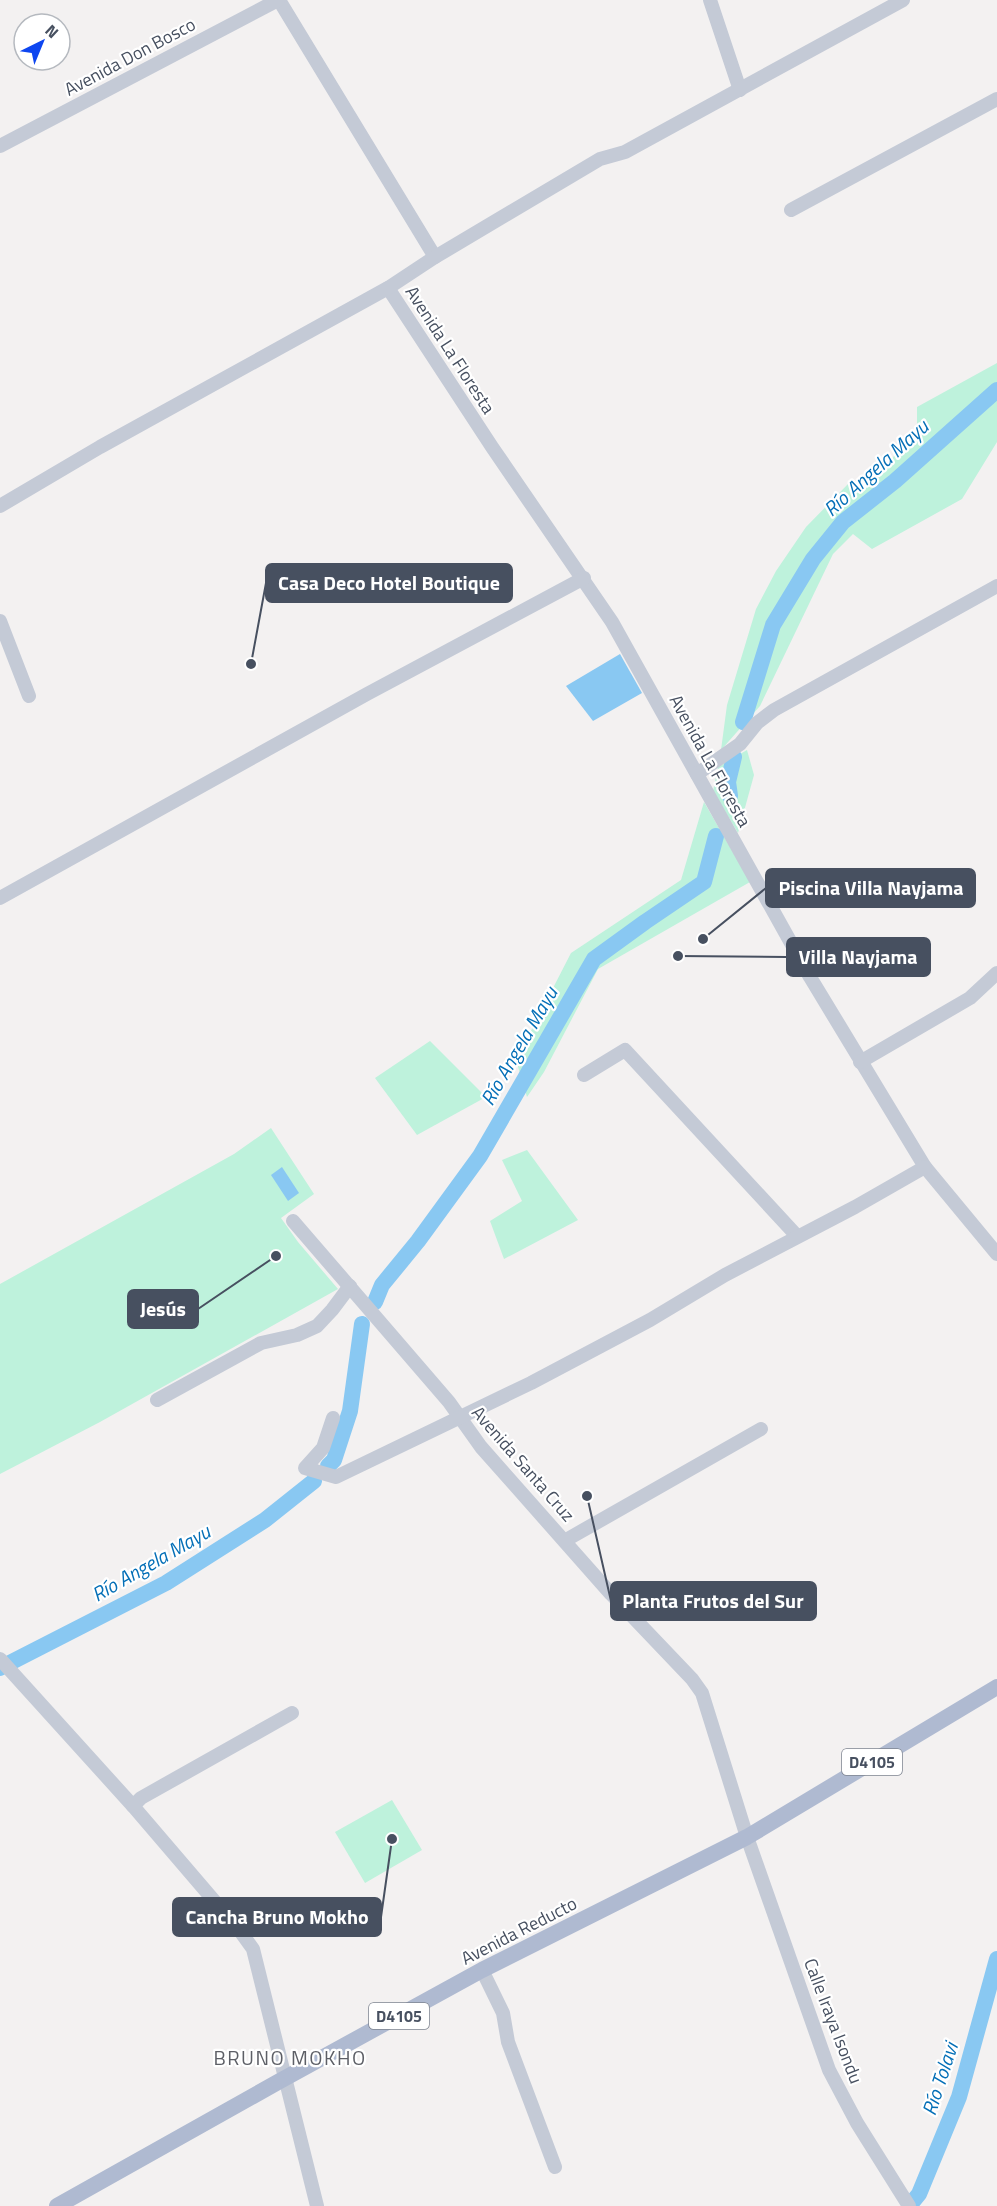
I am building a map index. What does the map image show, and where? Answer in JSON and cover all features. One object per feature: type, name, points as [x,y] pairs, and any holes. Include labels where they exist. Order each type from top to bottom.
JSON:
[{"type":"main road","name":"Avenida Reducto","points":[[57,2206],[482,1970],[747,1837],[997,1687]]},
{"type":"street","name":"Avenida Don Bosco","points":[[0,146],[278,0]]},
{"type":"street","points":[[278,0],[435,257]]},
{"type":"street","points":[[710,0],[740,90]]},
{"type":"street","points":[[0,506],[100,447],[388,288],[435,257],[600,159],[625,152],[903,0]]},
{"type":"street","points":[[791,210],[997,99]]},
{"type":"street","name":"Avenida La Floresta","points":[[388,288],[492,447],[612,622],[810,977],[925,1167],[997,1254]]},
{"type":"street","points":[[0,898],[367,694],[584,578]]},
{"type":"street","points":[[697,774],[740,744],[757,723],[774,710],[997,586]]},
{"type":"street","points":[[0,621],[29,696]]},
{"type":"street","points":[[860,1062],[970,998],[997,973]]},
{"type":"street","points":[[584,1075],[625,1050],[797,1236]]},
{"type":"street","points":[[333,1418],[323,1448],[305,1468],[336,1477],[459,1418],[640,1325],[725,1275],[855,1207],[925,1167]]},
{"type":"street","name":"Avenida Santa Cruz","points":[[292,1221],[449,1402],[481,1447],[566,1540],[611,1594],[692,1679],[702,1693],[747,1837]]},
{"type":"street","points":[[157,1400],[261,1343],[297,1335],[317,1326],[350,1286]]},
{"type":"street","points":[[566,1540],[761,1429]]},
{"type":"street","points":[[0,1659],[133,1806],[253,1949],[317,2206]]},
{"type":"street","points":[[133,1806],[141,1798],[292,1713]]},
{"type":"street","name":"Calle Iraya Isondu","points":[[747,1837],[829,2070],[857,2123],[909,2206]]},
{"type":"street","points":[[482,1970],[503,2013],[508,2042],[555,2166]]},
{"type":"green space","points":[[997,363],[997,442],[962,499],[872,549],[853,534],[833,554],[760,706],[721,750],[727,705],[756,609],[776,571],[806,527],[848,484],[886,466],[917,427],[917,407]]},
{"type":"green space","points":[[747,750],[754,775],[738,833],[713,791],[718,767]]},
{"type":"green space","points":[[704,802],[750,882],[598,969],[544,1072],[527,1097],[516,1060],[571,953],[681,880]]},
{"type":"green space","points":[[430,1041],[486,1097],[417,1135],[375,1078]]},
{"type":"green space","points":[[271,1128],[314,1194],[281,1218],[338,1289],[100,1422],[0,1474],[0,1284],[234,1154]]},
{"type":"green space","points":[[527,1150],[578,1220],[504,1259],[490,1221],[522,1201],[502,1160]]},
{"type":"green space","points":[[392,1800],[422,1850],[365,1883],[335,1832]]},
{"type":"water","points":[[620,654],[642,693],[593,721],[566,686]]},
{"type":"water","points":[[282,1167],[299,1193],[288,1201],[271,1175]]},
{"type":"waterway","name":"Río Angela Mayu","points":[[743,722],[773,625],[813,559],[843,522],[895,481],[997,390]]},
{"type":"waterway","name":"Río Angela Mayu","points":[[730,796],[728,782],[734,757]]},
{"type":"waterway","name":"Río Angela Mayu","points":[[375,1302],[382,1285],[418,1241],[480,1156],[594,959],[704,882],[716,836]]},
{"type":"waterway","name":"Río Angela Mayu","points":[[328,1466],[334,1460],[350,1411],[362,1324]]},
{"type":"waterway","name":"Río Angela Mayu","points":[[0,1668],[166,1583],[265,1520],[314,1481]]},
{"type":"waterway","name":"Río Tolavi","points":[[909,2206],[919,2194],[959,2097],[997,1959]]},
{"type":"place","name":"Casa Deco Hotel Boutique","points":[[251,664]]},
{"type":"place","name":"Piscina Villa Nayjama","points":[[703,939]]},
{"type":"place","name":"Villa Nayjama","points":[[678,956]]},
{"type":"place","name":"Jesús","points":[[276,1256]]},
{"type":"place","name":"Planta Frutos del Sur","points":[[587,1496]]},
{"type":"place","name":"Cancha Bruno Mokho","points":[[392,1839]]},
{"type":"district","name":"BRUNO MOKHO","points":[[290,2058]]}]
